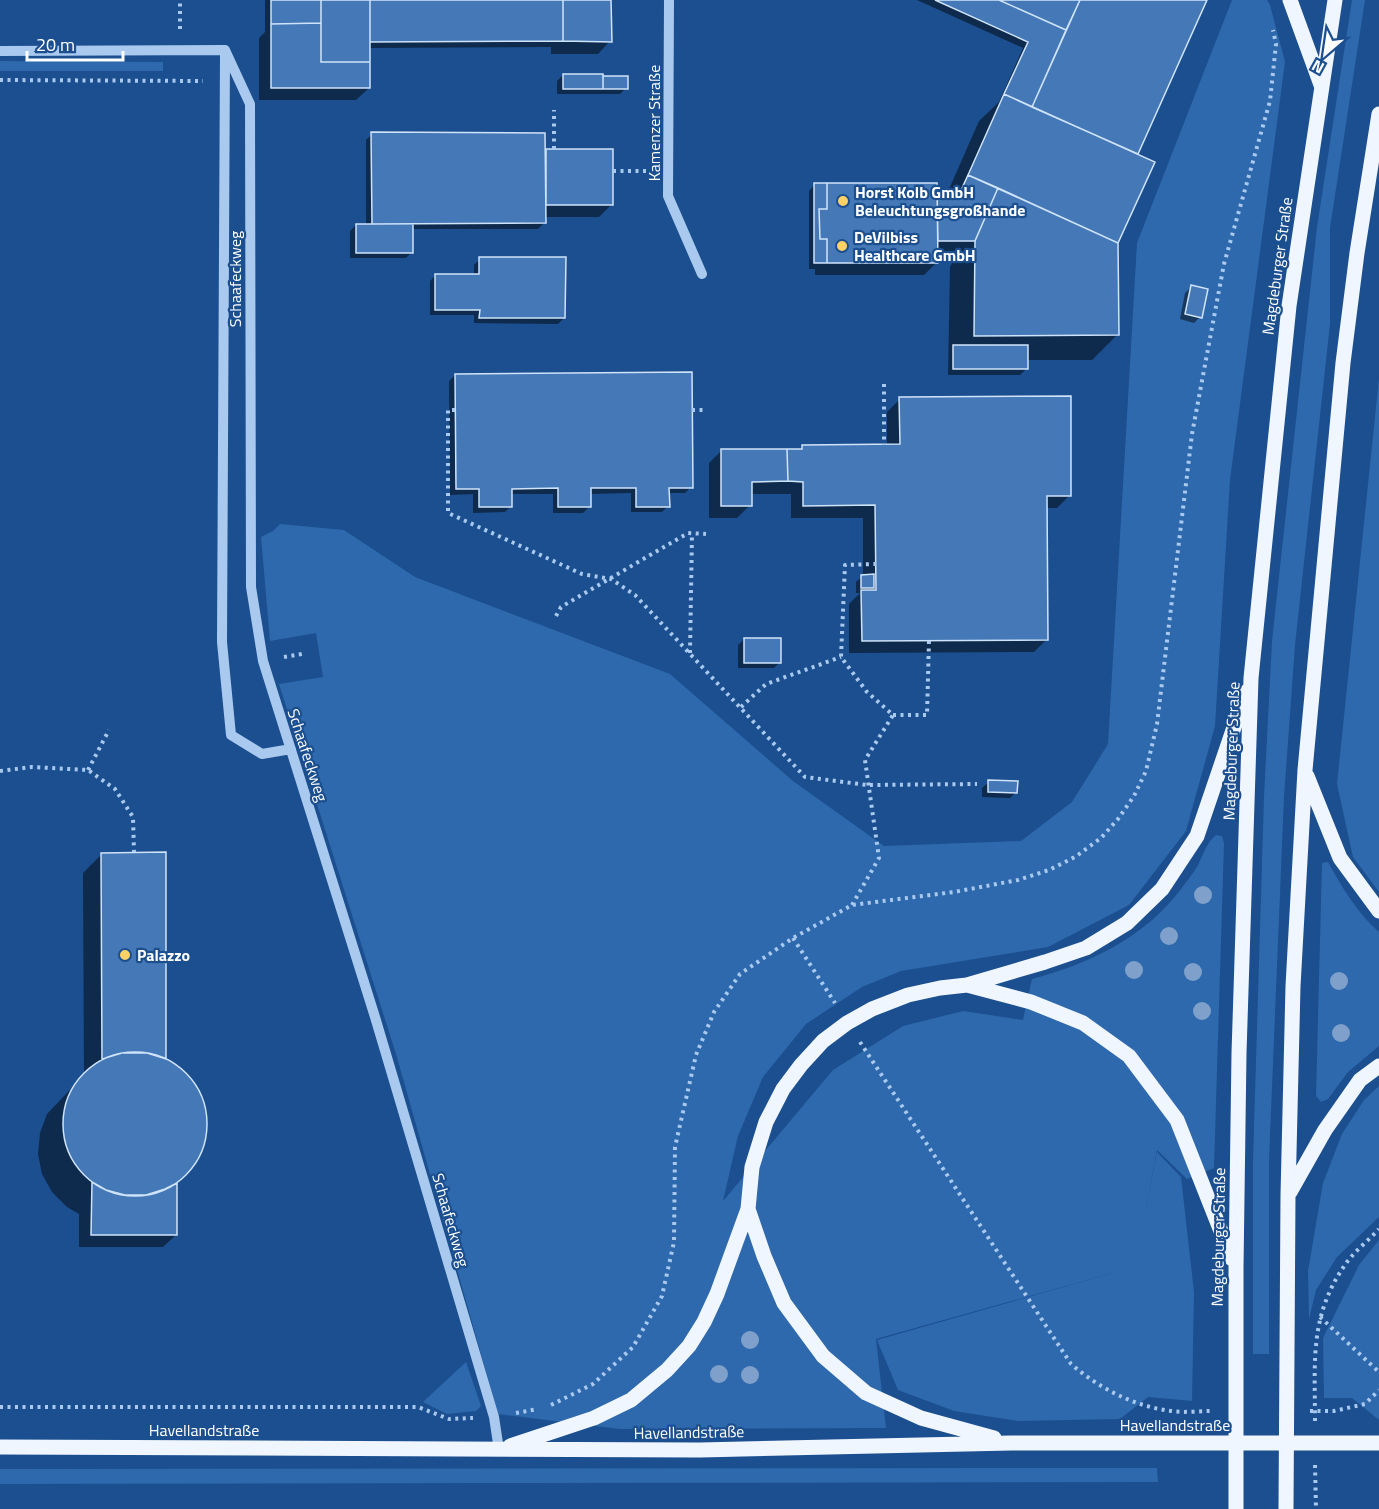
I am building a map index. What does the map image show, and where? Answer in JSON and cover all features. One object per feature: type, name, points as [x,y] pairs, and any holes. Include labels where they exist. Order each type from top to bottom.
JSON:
[{"type":"main road","points":[[1290,0],[1321,86]]},
{"type":"main road","name":"Magdeburger Straße","points":[[1236,1509],[1239,1041],[1251,678],[1289,306],[1335,0]]},
{"type":"main road","points":[[1286,1509],[1288,1195],[1293,986],[1305,770],[1343,363],[1357,253],[1379,114]]},
{"type":"main road","points":[[499,1450],[594,1418],[631,1400],[667,1370],[689,1346],[704,1322],[748,1209],[752,1167],[766,1122],[783,1089],[823,1041],[872,1008],[908,995],[967,985],[1086,948],[1127,923],[1162,889],[1197,836],[1251,678]]},
{"type":"main road","points":[[1305,770],[1340,858],[1379,911]]},
{"type":"main road","points":[[967,985],[1031,1002],[1083,1023],[1129,1056],[1177,1120],[1236,1268]]},
{"type":"main road","points":[[1288,1195],[1325,1130],[1354,1088],[1360,1080],[1379,1066]]},
{"type":"main road","points":[[748,1209],[764,1256],[784,1303],[823,1356],[866,1393],[921,1418],[1011,1443]]},
{"type":"main road","name":"Havellandstraße","points":[[0,1447],[700,1450],[1011,1443],[1379,1443]]},
{"type":"street","name":"Kamenzer Straße","points":[[669,0],[668,196],[702,274]]},
{"type":"street","points":[[0,51],[225,50],[222,642],[231,735],[262,754],[291,749]]},
{"type":"street","name":"Schaafeckweg","points":[[225,50],[250,104],[250,587],[262,661],[375,1017],[494,1417],[499,1450]]},
{"type":"path","points":[[0,1407],[418,1407],[449,1419],[494,1417],[544,1408],[593,1384],[633,1347],[662,1296],[674,1242],[675,1147],[696,1055],[714,1012],[740,974],[793,938],[852,905],[954,892],[1018,880],[1049,870],[1075,857],[1101,838],[1134,796],[1146,771],[1157,724],[1192,434],[1224,264],[1270,100],[1276,44],[1272,22]]},
{"type":"path","points":[[0,80],[225,81]]},
{"type":"path","points":[[554,110],[554,149]]},
{"type":"path","points":[[613,171],[669,171]]},
{"type":"path","points":[[884,384],[884,445]]},
{"type":"path","points":[[455,410],[448,410],[448,513],[582,574],[611,579],[635,595],[805,777],[867,784],[977,784]]},
{"type":"path","points":[[692,410],[706,410]]},
{"type":"path","points":[[556,616],[561,607],[688,533],[706,534]]},
{"type":"path","points":[[690,654],[692,534]]},
{"type":"path","points":[[876,564],[845,565],[841,657],[867,692],[893,715],[927,715],[929,640]]},
{"type":"path","points":[[741,707],[766,684],[841,657]]},
{"type":"path","points":[[852,905],[879,858],[865,760],[893,715]]},
{"type":"path","points":[[88,770],[109,730]]},
{"type":"path","points":[[0,771],[32,767],[88,770],[116,789],[133,817],[134,852]]},
{"type":"path","points":[[793,938],[833,1000]]},
{"type":"path","points":[[864,1049],[1071,1364],[1090,1380],[1127,1400],[1171,1411]]},
{"type":"path","points":[[1315,1390],[1316,1332],[1323,1304],[1347,1262],[1379,1229]]},
{"type":"path","points":[[1320,1317],[1379,1372]]},
{"type":"shaded area","points":[[1232,0],[1267,0],[1285,62],[1230,480],[1215,726],[1186,831],[1129,905],[1048,947],[901,971],[862,987],[806,1024],[763,1077],[738,1136],[723,1201],[833,1070],[903,1026],[963,1011],[1023,1020],[1032,979],[1074,966],[1133,935],[1166,906],[1195,870],[1210,842],[1216,835],[1222,836],[1224,843],[1214,1168],[1187,1179],[1157,1150],[1144,1219],[1157,1152],[1181,1177],[1194,1292],[1192,1401],[1148,1397],[1120,1419],[1018,1421],[954,1411],[898,1390],[877,1340],[1134,1267],[876,1339],[886,1428],[620,1429],[498,1414],[396,1054],[279,684],[323,677],[316,633],[270,641],[261,537],[273,531],[280,524],[344,530],[415,577],[670,674],[793,781],[884,846],[1021,841],[1072,802],[1108,744],[1137,243]]},
{"type":"shaded area","points":[[1352,0],[1365,0],[1330,228],[1330,324],[1295,645],[1284,797],[1269,1160],[1269,1354],[1253,1354],[1253,1160],[1264,797],[1272,641],[1317,227]]},
{"type":"shaded area","points":[[0,61],[163,62],[163,71],[0,71]]},
{"type":"shaded area","points":[[1379,378],[1379,892],[1353,857],[1337,784]]},
{"type":"shaded area","points":[[1328,862],[1357,908],[1379,932],[1379,1046],[1348,1072],[1328,1099],[1321,1102],[1316,1096],[1322,863]]},
{"type":"shaded area","points":[[1379,1086],[1379,1217],[1337,1257],[1316,1290],[1309,1319],[1308,1271],[1323,1183],[1342,1134],[1364,1100]]},
{"type":"shaded area","points":[[1379,1240],[1379,1420],[1352,1398],[1324,1398],[1323,1338],[1359,1265]]},
{"type":"shaded area","points":[[466,1362],[481,1406],[476,1411],[447,1414],[423,1402]]},
{"type":"shaded area","points":[[1157,1468],[1158,1482],[0,1484],[0,1469]]},
{"type":"building","points":[[271,0],[321,0],[321,23],[271,24]]},
{"type":"building","points":[[321,0],[370,0],[370,62],[321,62]]},
{"type":"building","points":[[370,0],[563,0],[563,41],[370,42]]},
{"type":"building","points":[[563,0],[611,0],[612,42],[563,41]]},
{"type":"building","points":[[935,0],[999,0],[1066,30],[1032,107],[1004,94],[1028,42]]},
{"type":"building","points":[[999,0],[1080,0],[1066,30]]},
{"type":"building","points":[[1080,0],[1207,0],[1138,154],[1032,107]]},
{"type":"building","points":[[321,23],[321,62],[370,62],[370,88],[271,88],[271,24]]},
{"type":"building","points":[[563,74],[603,74],[603,89],[563,89]]},
{"type":"building","points":[[603,76],[628,76],[628,89],[603,89]]},
{"type":"building","points":[[1004,94],[1155,162],[1118,243],[968,175]]},
{"type":"building","points":[[371,132],[545,133],[546,223],[372,224]]},
{"type":"building","points":[[546,149],[613,149],[613,205],[546,205]]},
{"type":"building","points":[[968,175],[998,188],[975,241],[938,241],[937,191],[957,199]]},
{"type":"building","points":[[814,183],[827,183],[827,209],[819,209],[820,239],[827,239],[827,263],[814,263]]},
{"type":"building","points":[[827,183],[937,183],[938,263],[827,263],[827,239],[820,239],[819,209],[827,209]]},
{"type":"building","points":[[998,188],[1118,243],[1119,335],[974,336],[975,241]]},
{"type":"building","points":[[356,224],[413,224],[413,253],[356,253]]},
{"type":"building","points":[[479,257],[566,257],[565,318],[479,318],[480,310],[435,310],[435,274],[479,274]]},
{"type":"building","points":[[1191,285],[1208,289],[1202,318],[1185,314]]},
{"type":"building","points":[[953,345],[1028,345],[1028,369],[953,369]]},
{"type":"building","points":[[692,372],[693,488],[669,488],[670,507],[636,507],[636,488],[591,488],[591,507],[558,507],[558,488],[512,489],[512,507],[479,507],[479,489],[456,489],[455,374]]},
{"type":"building","points":[[1071,396],[1071,496],[1047,496],[1048,640],[862,641],[861,590],[876,590],[875,505],[803,506],[803,482],[788,481],[787,449],[802,449],[802,445],[900,444],[899,397]]},
{"type":"building","points":[[721,449],[787,449],[788,481],[752,482],[752,506],[721,506]]},
{"type":"building","points":[[874,574],[874,588],[861,588],[861,575]]},
{"type":"building","points":[[744,638],[781,638],[781,663],[744,663]]},
{"type":"building","points":[[988,780],[1018,781],[1017,793],[988,792]]},
{"type":"building","points":[[166,852],[166,1059],[147,1053],[122,1053],[102,1059],[101,853]]},
{"type":"building","points":[[135,1052],[162,1058],[175,1064],[186,1073],[195,1084],[201,1097],[207,1124],[201,1151],[195,1164],[186,1175],[175,1184],[162,1190],[135,1196],[108,1190],[95,1184],[84,1175],[75,1164],[69,1151],[63,1124],[69,1097],[75,1084],[84,1073],[95,1064],[108,1058]]},
{"type":"building","points":[[92,1182],[106,1190],[125,1195],[146,1195],[177,1183],[177,1235],[91,1235]]},
{"type":"place","name":"Horst Kolb GmbH Beleuchtungsgroßhande","points":[[843,201]]},
{"type":"place","name":"DeVilbiss Healthcare GmbH","points":[[842,246]]},
{"type":"place","name":"Palazzo","points":[[125,955]]}]
